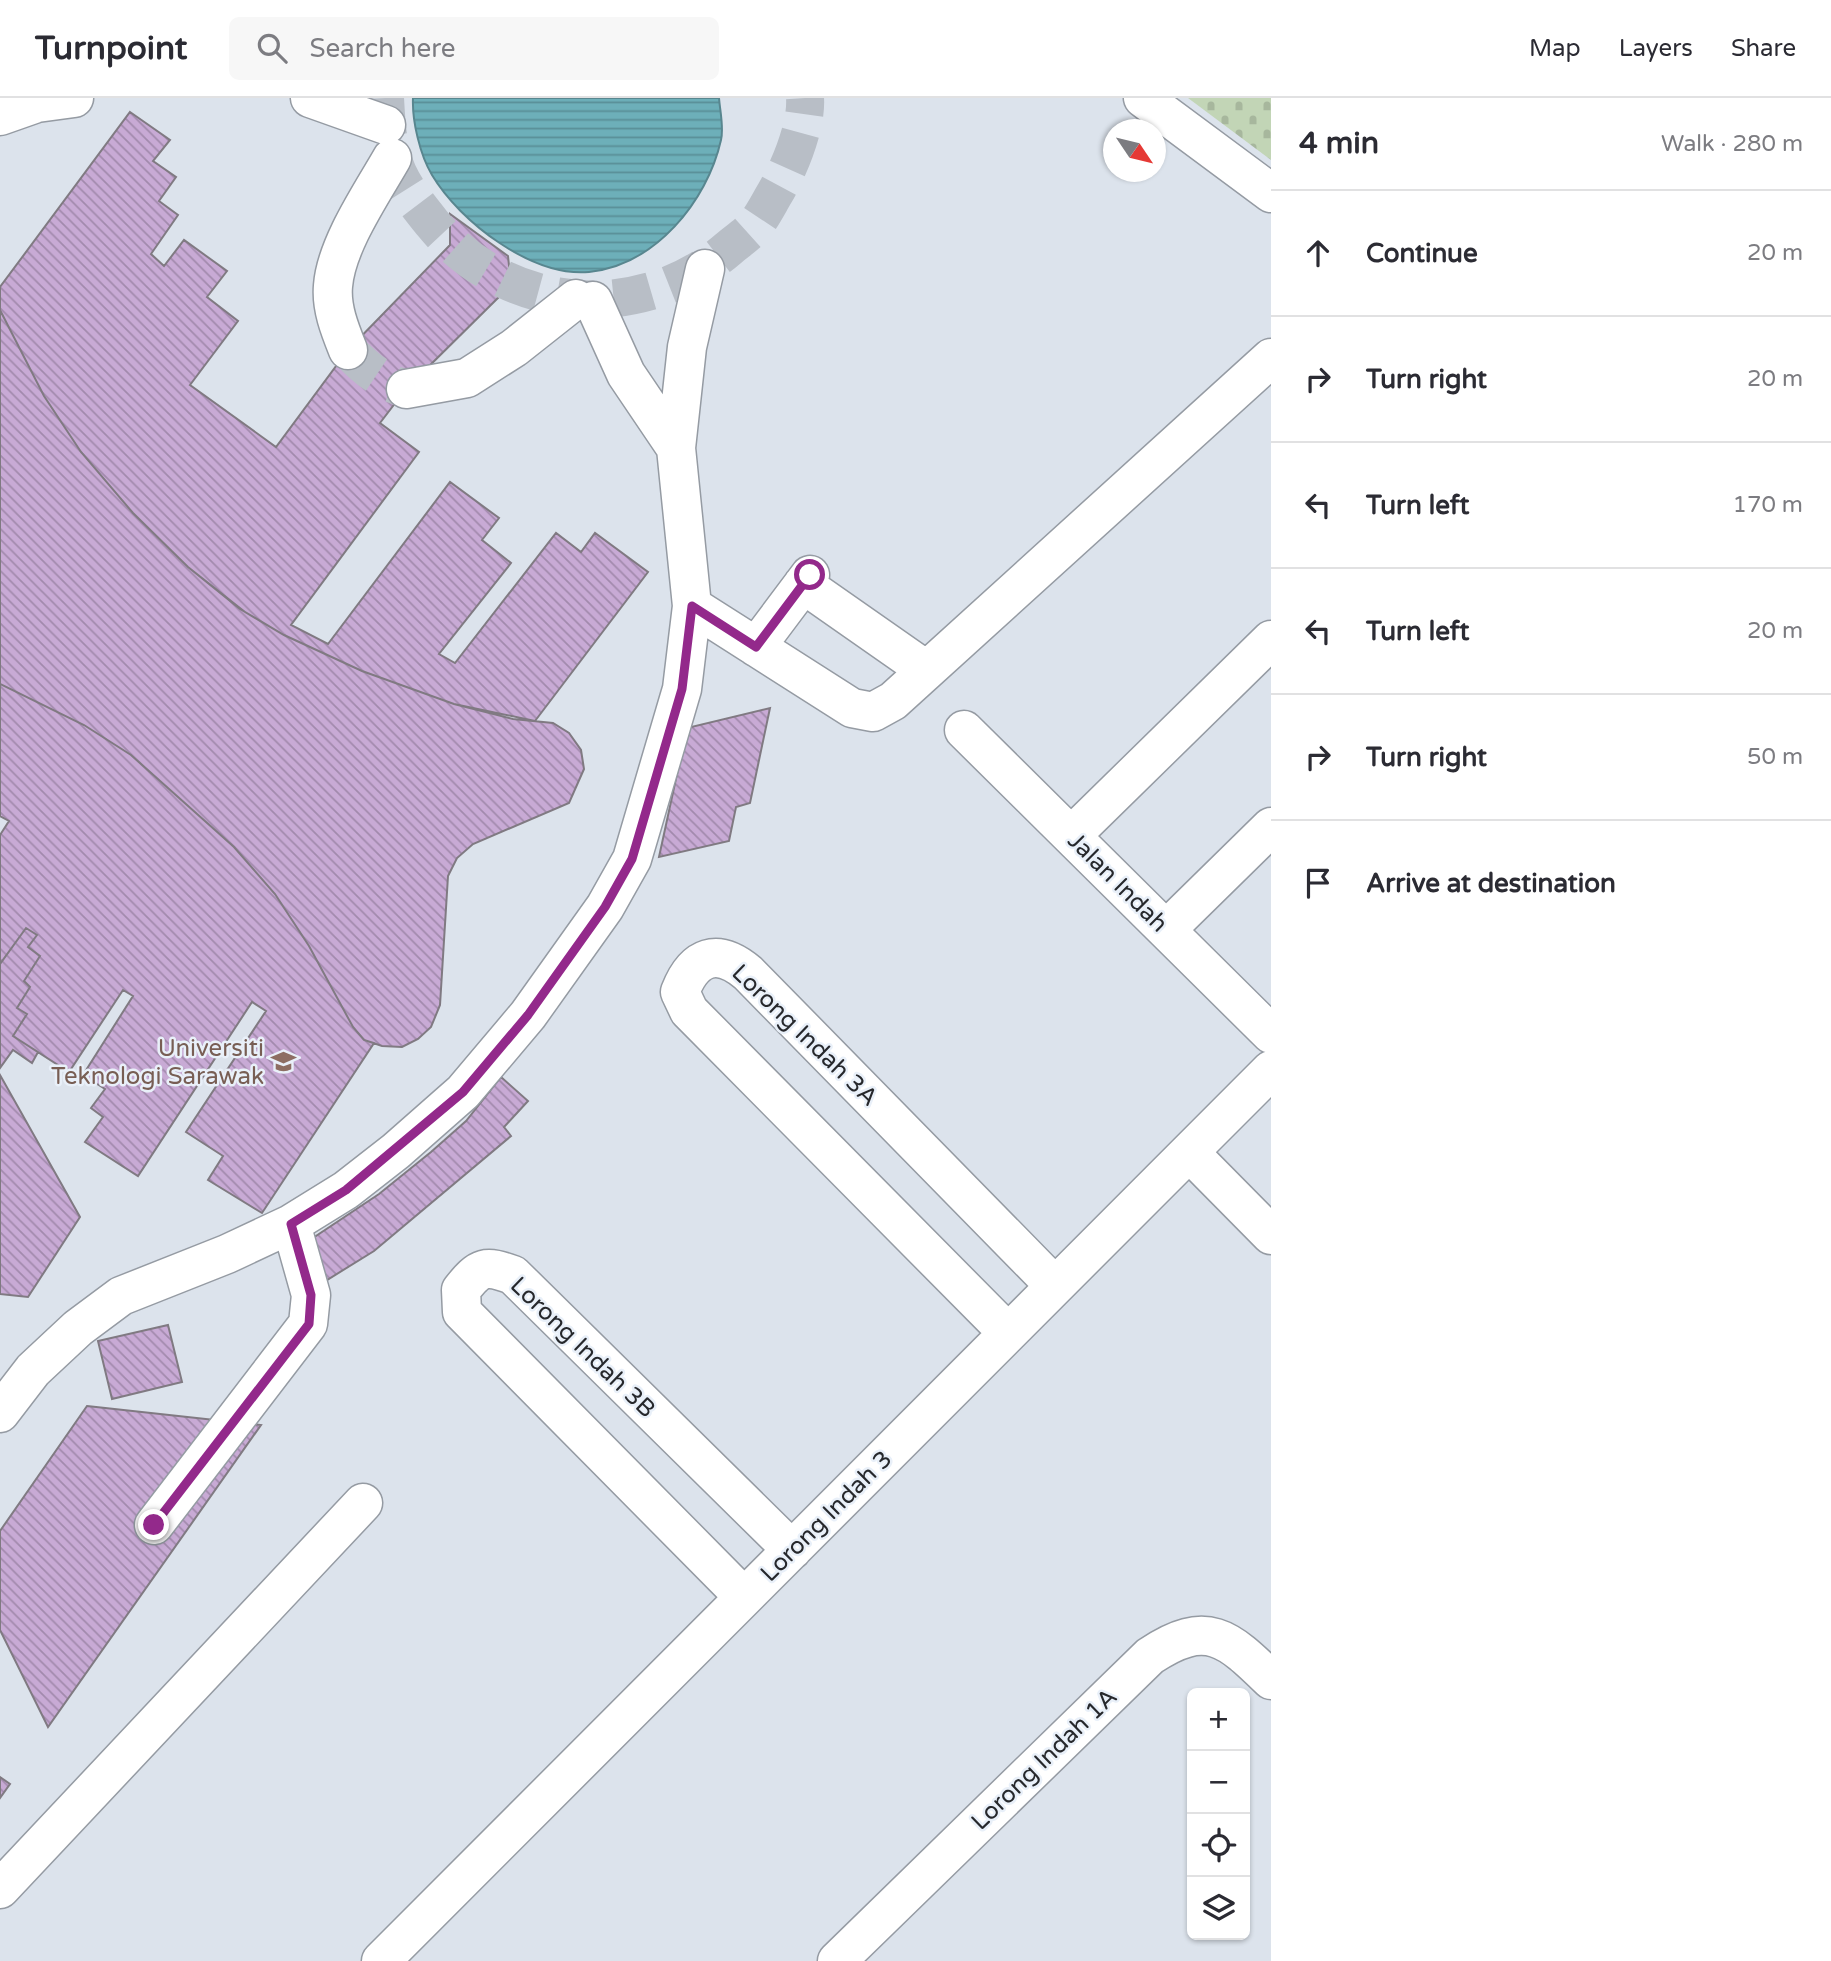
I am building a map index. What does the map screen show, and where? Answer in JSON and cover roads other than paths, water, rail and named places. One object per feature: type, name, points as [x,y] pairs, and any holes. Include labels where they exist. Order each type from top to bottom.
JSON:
[{"type":"street","points":[[0,116],[37,103],[74,98]]},
{"type":"street","points":[[310,98],[389,142],[333,286],[338,324],[348,350]]},
{"type":"street","points":[[1143,98],[1271,193]]},
{"type":"street","points":[[0,1413],[33,1370],[78,1328],[121,1296],[227,1254],[291,1224],[346,1190],[463,1092],[528,1015],[605,907],[632,859],[676,713],[688,654],[692,606],[676,448],[687,347],[705,269]]},
{"type":"street","points":[[406,389],[467,378],[584,300],[626,374],[676,448]]},
{"type":"street","points":[[692,606],[852,708],[873,712],[893,701],[1271,358]]},
{"type":"street","points":[[756,647],[806,579],[926,670]]},
{"type":"street","points":[[1071,836],[1271,640]]},
{"type":"street","name":"Jalan Indah","points":[[964,730],[1271,1034]]},
{"type":"street","points":[[1166,930],[1271,827]]},
{"type":"street","name":"Lorong Indah 3A","points":[[1009,1333],[689,1011],[680,992],[687,973],[701,962],[715,957],[733,961],[748,973],[1055,1286]]},
{"type":"street","name":"Lorong Indah 3","points":[[381,1961],[1271,1070]]},
{"type":"street","points":[[1189,1152],[1271,1235]]},
{"type":"street","points":[[154,1525],[309,1324],[311,1295],[291,1224]]},
{"type":"street","name":"Lorong Indah 3B","points":[[744,1597],[462,1312],[461,1290],[474,1273],[491,1267],[513,1276],[792,1550]]},
{"type":"street","points":[[0,1889],[363,1503]]},
{"type":"street","name":"Lorong Indah 1A","points":[[837,1961],[1150,1656],[1170,1643],[1192,1637],[1217,1637],[1237,1647],[1271,1680]]},
{"type":"water","points":[[413,98],[719,98],[722,135],[704,186],[674,227],[656,244],[613,267],[589,272],[567,271],[544,266],[522,256],[479,228],[460,211],[432,175],[420,148]]},
{"type":"tunnel","points":[[385,98],[390,149],[395,165],[408,191],[432,223],[462,253],[497,276],[535,291],[575,299],[615,298],[655,290],[693,273],[753,228],[764,213],[791,160],[803,121],[805,98]]},
{"type":"tunnel","points":[[348,350],[374,374],[406,389]]},
{"type":"place","name":"Universiti Teknologi Sarawak","points":[[284,1062]]}]
